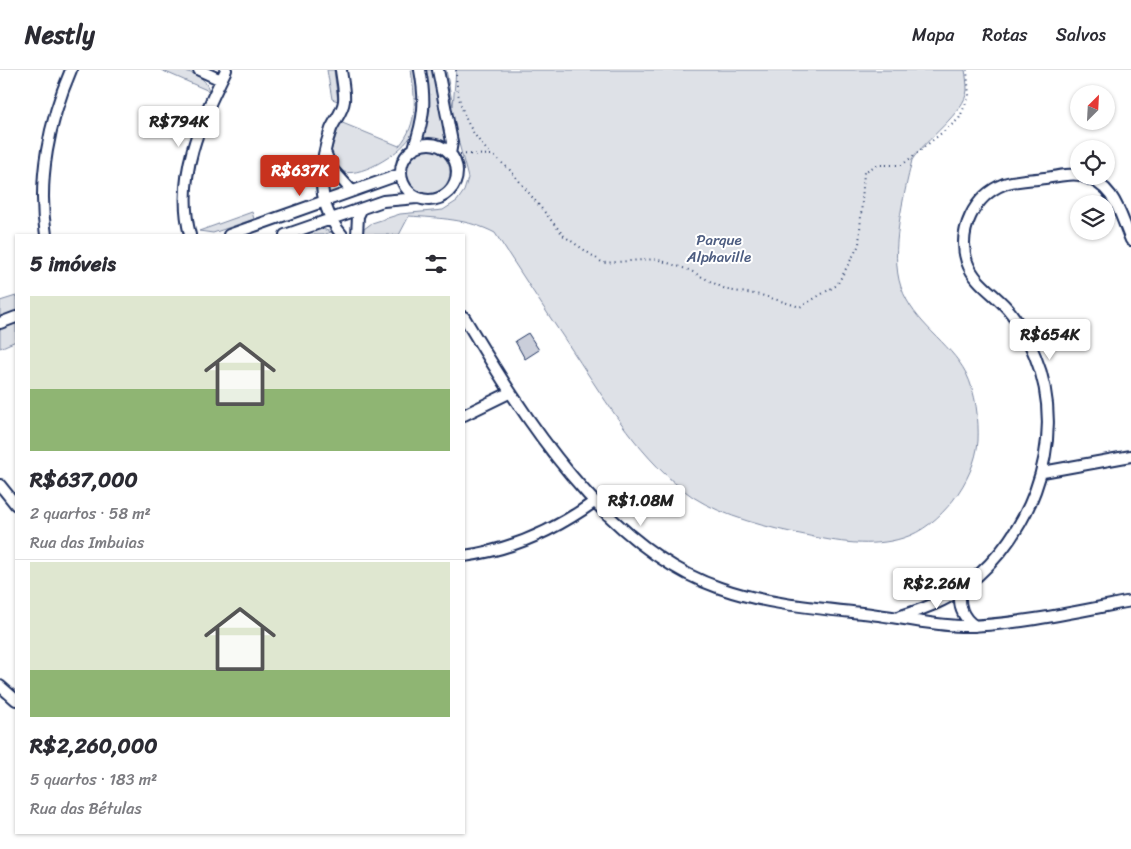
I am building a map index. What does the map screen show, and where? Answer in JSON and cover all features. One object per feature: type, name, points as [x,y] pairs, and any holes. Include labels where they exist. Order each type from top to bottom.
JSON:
[{"type":"street","points":[[46,234],[43,188],[49,138],[59,101],[71,70]]},
{"type":"street","points":[[199,70],[221,80]]},
{"type":"street","points":[[190,234],[186,221],[184,192],[189,156],[226,70]]},
{"type":"street","points":[[341,70],[344,100],[324,151],[321,176],[324,202],[330,221],[341,234]]},
{"type":"street","points":[[417,198],[405,187],[401,174],[404,159],[414,148],[424,114],[424,94],[420,70]]},
{"type":"street","points":[[438,70],[452,142],[450,154]]},
{"type":"street","points":[[288,234],[383,201],[417,198],[437,199],[451,190],[457,173],[456,164],[450,154],[433,144],[414,148]]},
{"type":"street","points":[[324,151],[332,169],[352,190]]},
{"type":"street","points":[[232,234],[401,174]]},
{"type":"street","points":[[898,617],[948,598],[960,590],[998,555],[1022,520],[1043,472],[1047,412],[1043,380],[1035,356],[1011,312],[975,277],[967,261],[965,244],[967,226],[974,206],[1004,184],[1070,177]]},
{"type":"street","points":[[1104,185],[1114,199],[1131,240]]},
{"type":"street","points":[[357,234],[358,216],[361,210]]},
{"type":"street","points":[[0,323],[15,317]]},
{"type":"street","points":[[465,319],[509,393],[594,502],[654,555],[686,573],[719,588],[758,599],[958,626],[975,626],[1131,601]]},
{"type":"street","points":[[465,415],[509,393]]},
{"type":"street","points":[[1043,472],[1131,456]]},
{"type":"street","points":[[0,484],[15,504]]},
{"type":"street","points":[[465,556],[509,546],[545,532],[571,518],[594,502]]},
{"type":"street","points":[[960,590],[962,612],[968,621],[975,626]]},
{"type":"street","points":[[0,686],[15,699]]},
{"type":"path","points":[[456,70],[457,89],[462,110],[473,133],[511,171],[564,236],[602,264],[656,259],[689,270],[727,290],[761,295],[800,308],[837,285],[859,244],[864,172],[877,165],[902,165],[959,119],[969,96],[967,70]]},
{"type":"path","points":[[450,154],[493,155]]},
{"type":"green space","points":[[161,70],[176,70],[197,75],[206,84],[209,91]]},
{"type":"green space","points":[[327,70],[334,70],[338,101],[332,99]]},
{"type":"green space","points":[[411,70],[415,70],[419,110],[418,118],[408,141],[392,155],[362,171],[344,172],[338,169],[330,155],[340,122],[399,146],[413,119],[414,90]]},
{"type":"green space","points":[[426,70],[433,70],[447,143],[421,140],[430,110]]},
{"type":"green space","name":"Parque Alphaville","points":[[443,70],[446,70],[453,106],[456,70],[965,70],[967,90],[960,107],[912,160],[897,241],[898,273],[901,287],[907,300],[914,312],[959,362],[966,373],[974,398],[978,433],[975,456],[963,486],[953,500],[930,524],[917,532],[891,541],[854,543],[817,538],[747,521],[705,504],[693,497],[658,467],[627,431],[599,392],[495,233],[464,222],[409,216],[400,234],[362,234],[364,229],[372,223],[400,214],[443,210],[457,201],[464,191],[468,178],[450,109]]},
{"type":"green space","points":[[428,150],[440,154],[446,160],[450,172],[446,184],[440,190],[428,194],[416,190],[410,184],[406,172],[410,160],[416,154]]},
{"type":"green space","points":[[252,212],[254,219],[213,233],[199,231]]},
{"type":"green space","points":[[320,228],[331,232],[326,234],[301,234]]},
{"type":"green space","points":[[15,296],[15,311],[0,317],[0,301]]},
{"type":"green space","points":[[15,322],[15,341],[0,348],[0,328]]},
{"type":"building","points":[[528,333],[539,350],[525,359],[515,341]]}]
